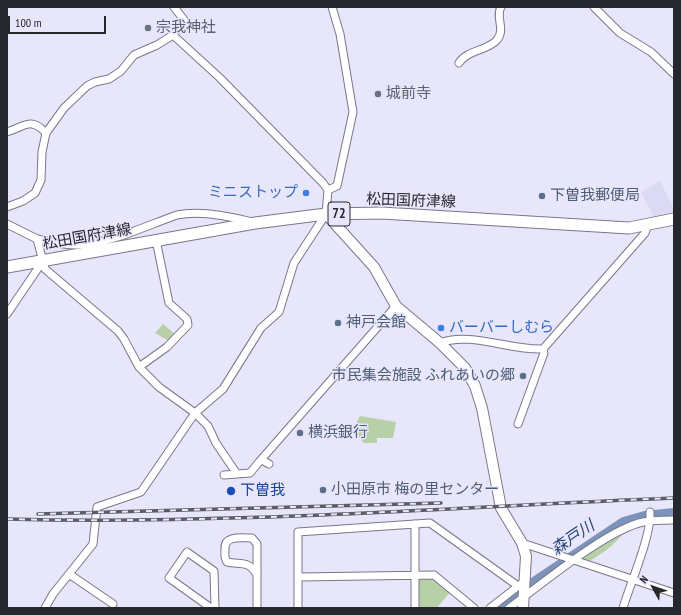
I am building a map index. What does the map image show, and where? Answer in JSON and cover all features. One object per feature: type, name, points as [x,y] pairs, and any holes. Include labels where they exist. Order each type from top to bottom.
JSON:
[{"type":"main road","name":"松田国府津線","points":[[7,267],[255,223],[326,214],[390,214],[629,228],[674,219]]},
{"type":"main road","points":[[326,214],[374,267],[396,306],[440,343],[465,368],[475,386],[482,408],[501,508],[522,543],[526,556],[521,584],[523,603]]},
{"type":"street","points":[[7,207],[23,201],[35,193],[41,180],[42,152],[46,133],[56,117],[87,86],[109,79],[121,71],[134,55],[156,45],[172,35],[184,20],[174,7]]},
{"type":"street","points":[[328,190],[337,186],[353,112],[340,34],[332,7]]},
{"type":"street","points":[[459,63],[465,57],[496,41],[501,31],[499,11],[501,7]]},
{"type":"street","points":[[594,7],[620,34],[651,52],[674,74]]},
{"type":"street","points":[[45,608],[93,544],[97,507],[140,492],[195,413],[224,390],[261,328],[279,312],[294,263],[326,214],[328,190],[322,183],[220,78],[172,35]]},
{"type":"street","points":[[7,132],[18,127],[34,124],[40,126],[46,133]]},
{"type":"street","points":[[7,224],[37,239],[57,243],[82,245],[104,241],[177,215],[188,213],[233,217],[255,223]]},
{"type":"street","points":[[440,343],[445,341],[474,340],[533,350],[543,349],[645,233],[648,225]]},
{"type":"street","points":[[37,239],[44,260],[45,269],[118,331],[139,367],[159,387],[195,413],[208,426],[216,443],[237,474]]},
{"type":"street","points":[[139,367],[167,347],[188,325],[187,320],[169,303],[156,240]]},
{"type":"street","points":[[7,314],[44,260]]},
{"type":"street","points":[[224,475],[250,473],[396,306]]},
{"type":"street","points":[[518,424],[544,353],[543,349]]},
{"type":"street","points":[[262,460],[269,464]]},
{"type":"street","points":[[623,608],[650,518]]},
{"type":"street","points":[[508,608],[523,603],[574,561],[618,532],[650,518],[674,520]]},
{"type":"street","points":[[298,608],[298,532],[430,523],[521,584],[490,608]]},
{"type":"street","points":[[415,524],[415,608]]},
{"type":"street","points":[[257,575],[254,569],[246,563],[227,562],[225,560],[225,544],[228,541],[231,539],[252,538],[257,544],[257,575],[257,608]]},
{"type":"street","points":[[522,543],[674,593]]},
{"type":"street","points":[[211,608],[169,578],[187,552],[214,571],[215,608]]},
{"type":"street","points":[[69,574],[113,604]]},
{"type":"street","points":[[299,578],[415,574],[434,575],[474,608]]},
{"type":"shaded area","points":[[660,181],[674,209],[674,217],[656,221],[641,192]]},
{"type":"green space","points":[[163,324],[176,335],[169,341],[155,333]]},
{"type":"green space","points":[[360,416],[396,422],[393,438],[377,438],[377,443],[364,443],[353,429]]},
{"type":"green space","points":[[625,531],[613,545],[593,559],[588,562],[581,559],[600,545]]},
{"type":"green space","points":[[416,576],[433,577],[451,591],[437,608],[416,608]]},
{"type":"waterway","name":"森戸川","points":[[497,608],[624,523],[645,517],[674,514]]},
{"type":"railway","points":[[7,519],[174,520],[340,514],[674,498]]},
{"type":"railway","points":[[38,514],[441,503]]},
{"type":"place","name":"宗我神社","points":[[148,28]]},
{"type":"place","name":"城前寺","points":[[378,94]]},
{"type":"place","name":"ミニストップ","points":[[306,193]]},
{"type":"place","name":"下曽我郵便局","points":[[542,196]]},
{"type":"place","name":"神戸会館","points":[[338,323]]},
{"type":"place","name":"バーバーしむら","points":[[441,328]]},
{"type":"place","name":"市民集会施設 ふれあいの郷","points":[[523,376]]},
{"type":"place","name":"横浜銀行","points":[[300,433]]},
{"type":"place","name":"小田原市 梅の里センター","points":[[323,490]]},
{"type":"place","name":"下曽我","points":[[231,491]]}]
